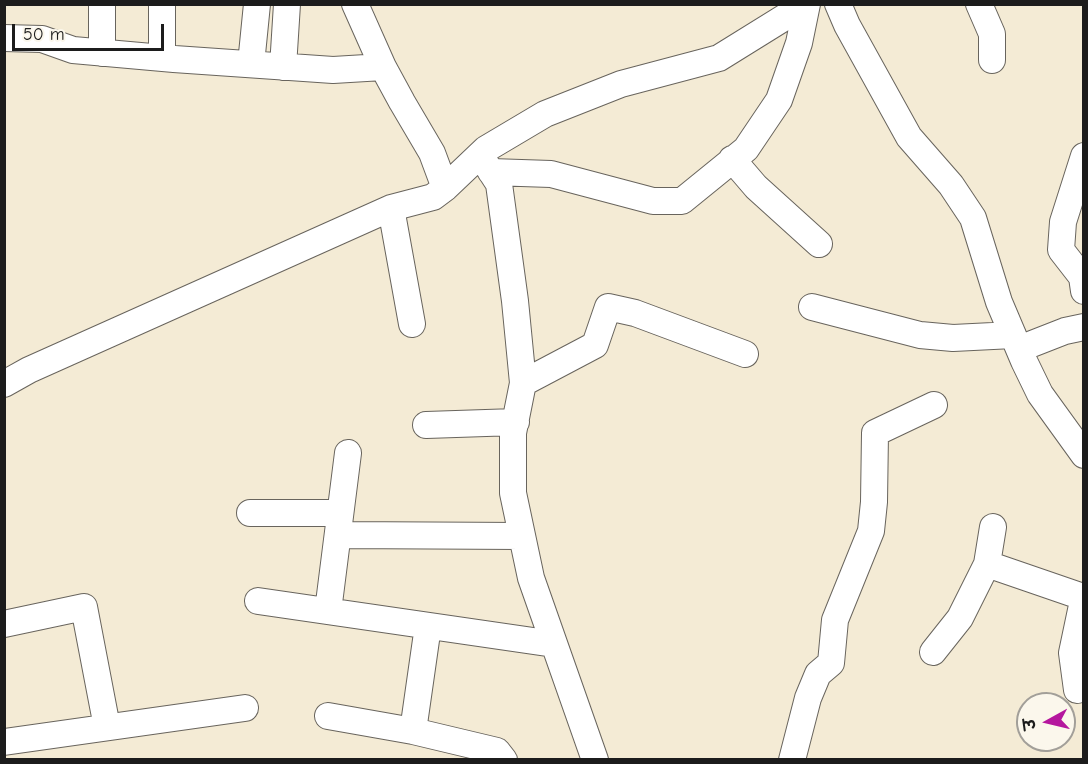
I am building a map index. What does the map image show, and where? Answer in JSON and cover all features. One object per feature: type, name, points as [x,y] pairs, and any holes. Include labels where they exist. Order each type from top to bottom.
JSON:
[{"type":"street","points":[[102,4],[102,53]]},
{"type":"street","points":[[162,4],[162,58]]},
{"type":"street","points":[[251,64],[257,4]]},
{"type":"street","points":[[284,67],[287,4]]},
{"type":"street","points":[[355,4],[383,66],[432,153],[445,188]]},
{"type":"street","points":[[838,4],[847,25],[909,137],[951,185],[973,218],[999,302],[1040,394],[1083,455]]},
{"type":"street","points":[[979,4],[992,34],[992,60]]},
{"type":"street","points":[[4,384],[29,370],[391,208],[433,197],[485,164],[550,174],[653,201],[681,201],[746,149],[779,100],[799,43],[799,7]]},
{"type":"street","points":[[595,759],[531,578],[513,493],[513,433],[523,383],[515,301],[498,184],[485,164],[486,149],[545,114],[621,84],[719,58],[799,7]]},
{"type":"street","points":[[4,38],[42,39],[73,50],[162,58],[333,70],[383,66]]},
{"type":"street","points":[[1083,156],[1063,222],[1061,250],[1082,277],[1083,291]]},
{"type":"street","points":[[732,159],[756,187],[819,244]]},
{"type":"street","points":[[391,208],[412,324]]},
{"type":"street","points":[[812,306],[920,335],[953,338],[1016,342],[1083,327]]},
{"type":"street","points":[[523,383],[595,345],[608,307],[635,313],[745,354]]},
{"type":"street","points":[[792,759],[808,698],[818,674],[831,663],[835,620],[871,531],[874,502],[875,433],[934,405]]},
{"type":"street","points":[[426,424],[516,422]]},
{"type":"street","points":[[328,611],[348,453]]},
{"type":"street","points":[[250,513],[339,524],[522,536]]},
{"type":"street","points":[[933,652],[960,618],[987,564],[993,527]]},
{"type":"street","points":[[987,564],[1083,596],[1072,653],[1077,690]]},
{"type":"street","points":[[258,600],[554,644]]},
{"type":"street","points":[[4,624],[84,607],[108,728]]},
{"type":"street","points":[[413,731],[428,626]]},
{"type":"street","points":[[4,742],[245,708]]},
{"type":"street","points":[[328,716],[413,731],[497,751],[504,759]]}]
